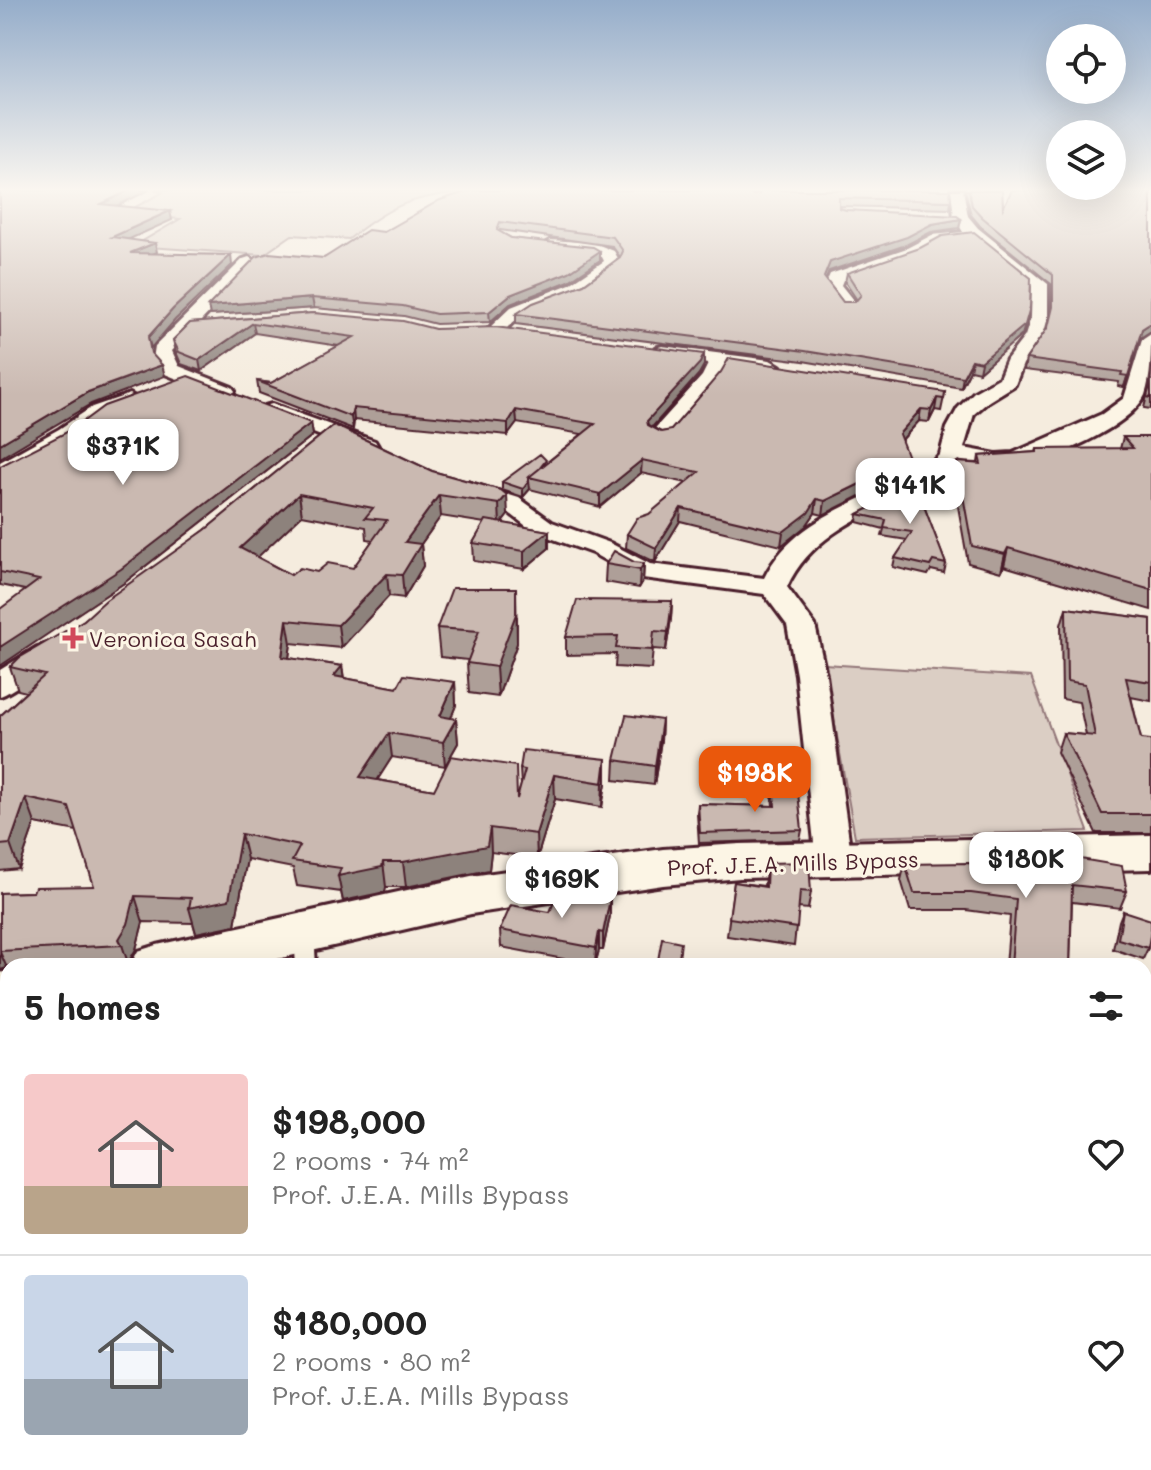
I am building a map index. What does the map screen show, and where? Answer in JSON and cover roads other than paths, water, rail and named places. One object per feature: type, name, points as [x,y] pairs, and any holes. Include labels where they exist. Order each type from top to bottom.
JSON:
[{"type":"street","points":[[526,333],[488,329],[526,306],[564,293],[612,262],[610,259]]},
{"type":"street","points":[[848,305],[833,285],[836,277],[889,259]]},
{"type":"street","points":[[773,587],[786,559],[800,547],[870,500],[931,472],[954,453],[967,399],[1008,381],[1012,362],[1034,336],[1042,302],[1040,284],[1008,259]]},
{"type":"street","points":[[170,385],[172,370],[163,359],[162,350],[249,262]]},
{"type":"street","points":[[183,326],[214,323]]},
{"type":"street","points":[[954,453],[1007,462],[1039,453],[1121,414],[1133,401],[1151,340]]},
{"type":"street","points":[[646,349],[789,368]]},
{"type":"street","points":[[660,435],[711,378],[719,361]]},
{"type":"street","points":[[0,471],[67,434],[99,411],[170,385],[334,432],[393,459]]},
{"type":"street","points":[[310,452],[334,432]]},
{"type":"street","points":[[443,484],[511,503],[543,527],[601,548],[644,571],[773,587],[801,625],[811,675],[834,861]]},
{"type":"street","points":[[0,687],[14,673],[66,642]]},
{"type":"street","name":"Prof. J.E.A. Mills Bypass","points":[[231,958],[305,950],[471,895],[663,867],[740,861],[1151,852]]},
{"type":"place","name":"Veronica Sasah","points":[[73,638]]}]
